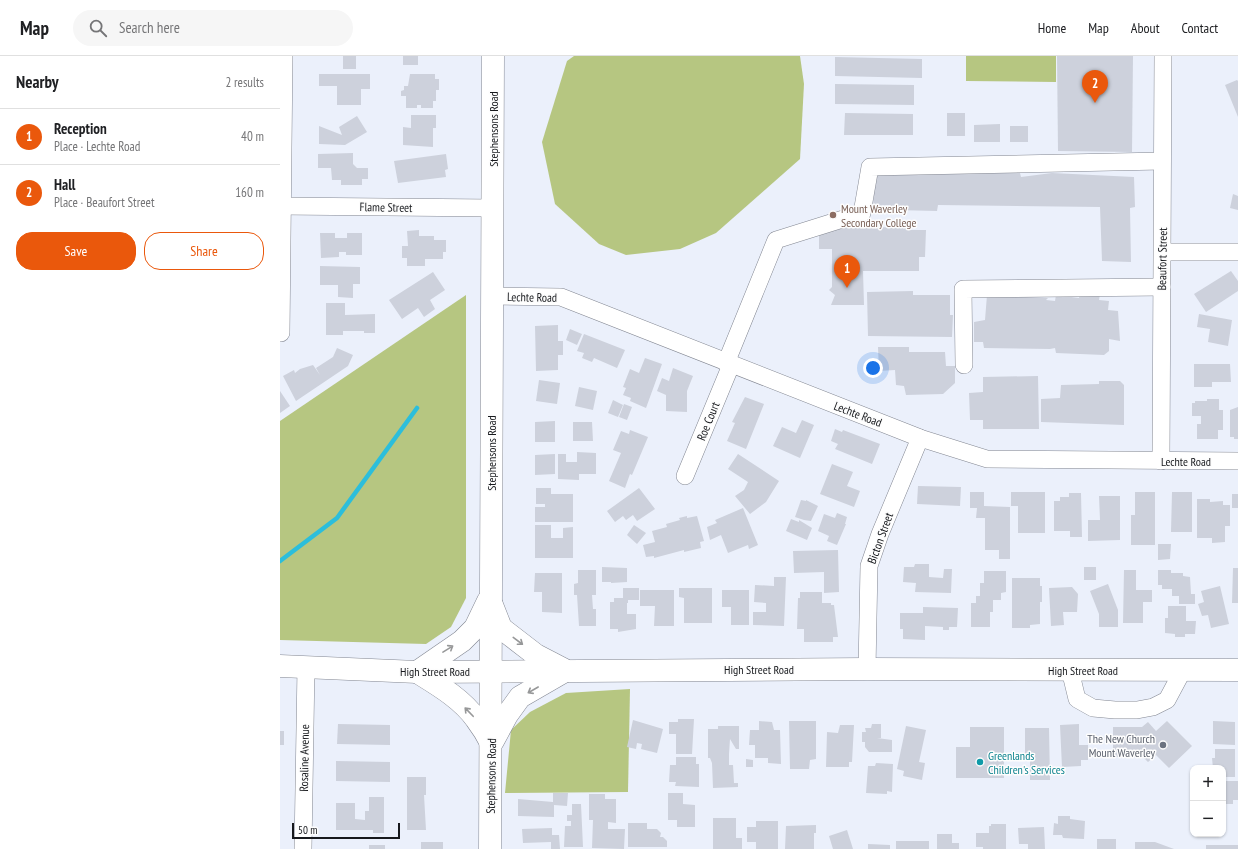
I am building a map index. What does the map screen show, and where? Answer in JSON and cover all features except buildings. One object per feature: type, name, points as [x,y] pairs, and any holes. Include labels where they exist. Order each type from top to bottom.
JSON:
[{"type":"main road","name":"Stephensons Road","points":[[490,849],[492,744],[490,598],[493,56]]},
{"type":"main road","points":[[490,598],[501,628],[536,655],[566,670]]},
{"type":"main road","points":[[490,598],[475,628],[462,641],[417,672],[445,690],[462,704],[476,718],[492,744]]},
{"type":"main road","name":"High Street Road","points":[[280,666],[417,672],[867,669],[1238,670]]},
{"type":"main road","points":[[492,744],[507,715],[520,697],[566,670]]},
{"type":"street","points":[[281,333],[281,206],[284,56]]},
{"type":"street","name":"Beaufort Street","points":[[1161,462],[1163,56]]},
{"type":"street","name":"Roe Court","points":[[685,476],[776,240],[862,213],[870,167],[1162,161]]},
{"type":"street","name":"Flame Street","points":[[281,206],[493,208]]},
{"type":"street","points":[[1163,252],[1238,252]]},
{"type":"street","points":[[964,365],[963,289],[1162,287]]},
{"type":"street","name":"Lechte Road","points":[[492,296],[561,297],[728,364],[920,438],[987,459],[1161,462],[1238,461]]},
{"type":"street","name":"Bicton Street","points":[[867,669],[869,566],[880,534],[920,438]]},
{"type":"street","name":"Rosaline Avenue","points":[[303,849],[306,667]]},
{"type":"street","points":[[1070,670],[1077,700],[1093,708],[1124,712],[1153,707],[1168,700],[1183,670]]},
{"type":"green space","points":[[574,56],[800,56],[804,84],[800,159],[716,233],[680,249],[626,255],[599,244],[555,204],[542,142],[567,61]]},
{"type":"green space","points":[[966,56],[1056,56],[1056,82],[966,81]]},
{"type":"green space","points":[[466,295],[466,598],[451,627],[426,644],[280,640],[280,421]]},
{"type":"green space","points":[[630,689],[628,792],[505,793],[511,730],[530,712],[566,693]]},
{"type":"waterway","points":[[280,561],[337,518],[417,408]]},
{"type":"place","name":"Hall","points":[[1095,103]]},
{"type":"place","name":"Mount Waverley Secondary College","points":[[833,215]]},
{"type":"place","name":"Reception","points":[[847,288]]},
{"type":"place","name":"The New Church Mount Waverley","points":[[1163,745]]},
{"type":"place","name":"Greenlands Children's Services","points":[[980,762]]}]
